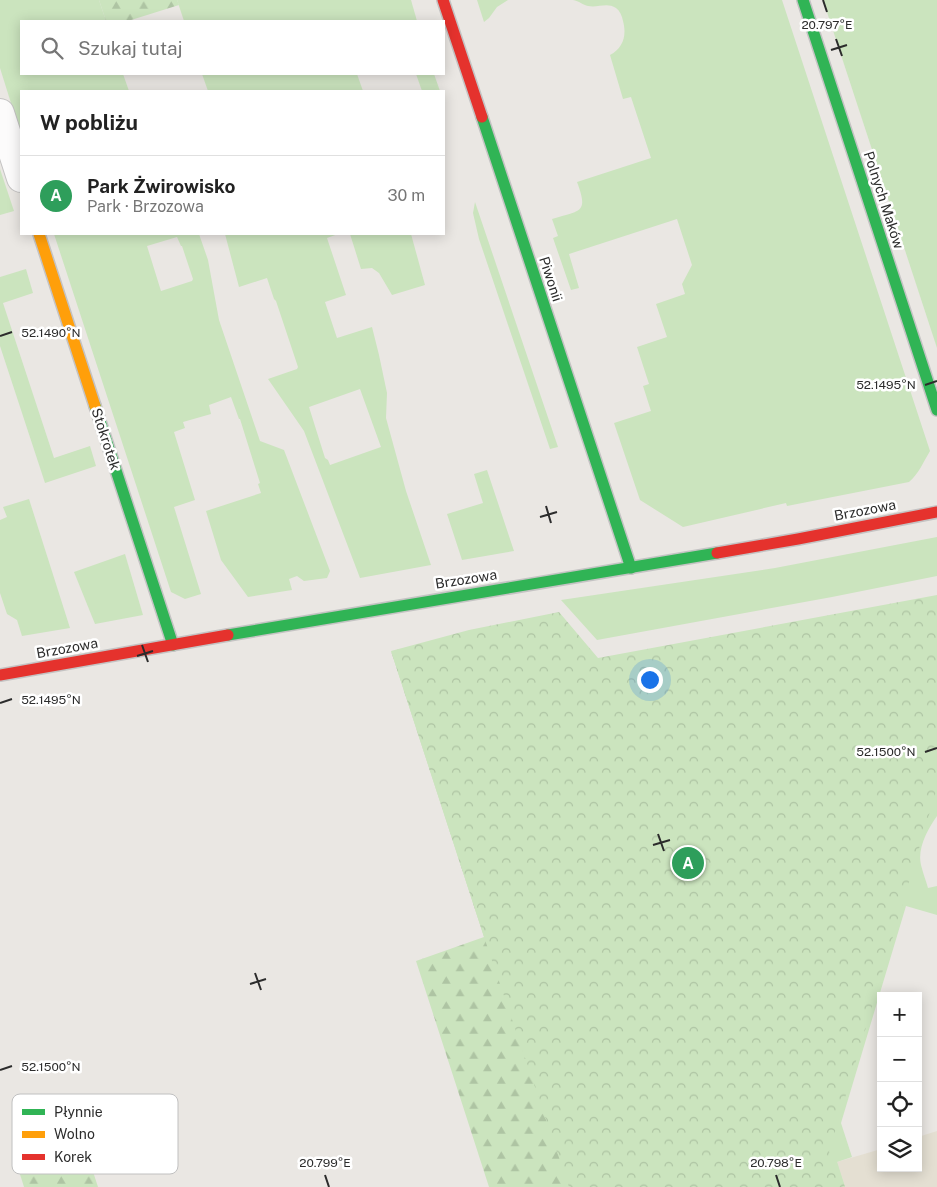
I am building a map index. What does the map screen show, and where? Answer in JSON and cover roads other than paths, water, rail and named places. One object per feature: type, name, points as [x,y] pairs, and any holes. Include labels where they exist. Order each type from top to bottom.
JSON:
[{"type":"street","name":"Piwonii","points":[[443,0],[631,568]]},
{"type":"street","name":"Polnych Maków","points":[[803,0],[937,410]]},
{"type":"street","points":[[0,113],[20,175]]},
{"type":"street","name":"Stokrotek","points":[[39,235],[172,645]]},
{"type":"street","name":"Brzozowa","points":[[0,675],[798,539],[937,512]]},
{"type":"place","name":"Park Żwirowisko","points":[[688,863]]}]
